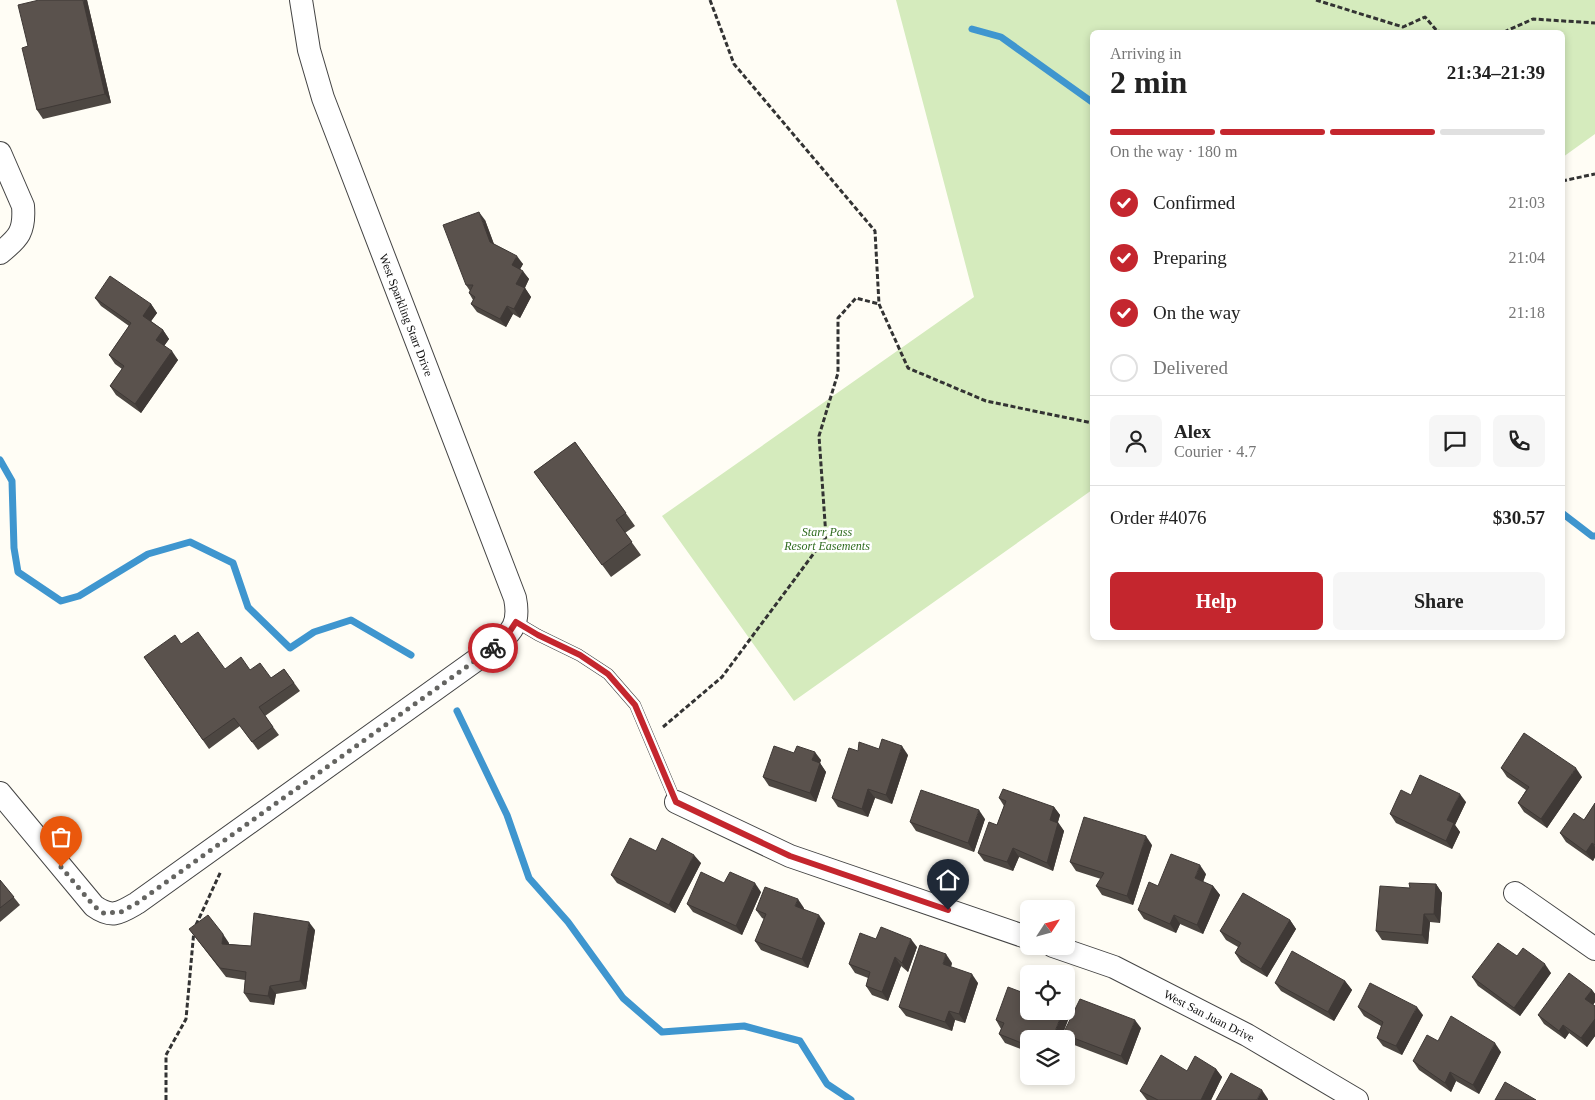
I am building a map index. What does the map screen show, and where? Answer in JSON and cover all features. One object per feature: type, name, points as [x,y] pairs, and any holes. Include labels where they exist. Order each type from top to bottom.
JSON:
[{"type":"street","name":"West Sparkling Starr Drive","points":[[301,0],[309,50],[323,98],[515,598],[518,612],[514,625]]},
{"type":"street","points":[[0,153],[23,206],[23,226],[16,239],[0,253]]},
{"type":"street","points":[[0,792],[94,906],[103,913],[121,912],[137,903],[504,640],[514,625]]},
{"type":"street","points":[[676,802],[790,856],[1020,935]]},
{"type":"street","points":[[1515,893],[1595,949]]},
{"type":"street","name":"West San Juan Drive","points":[[1075,953],[1114,967],[1247,1035],[1357,1100]]},
{"type":"lane","points":[[514,625],[580,655],[608,674],[635,705],[676,802]]},
{"type":"path","points":[[710,0],[734,64],[875,231],[879,304],[908,368],[986,401],[1090,423]]},
{"type":"path","points":[[1316,0],[1403,26],[1425,18],[1436,30]]},
{"type":"path","points":[[1508,30],[1533,19],[1595,23]]},
{"type":"path","points":[[1565,180],[1595,174]]},
{"type":"path","points":[[649,738],[722,677],[826,537],[819,436],[838,372],[838,318],[856,298],[879,304]]},
{"type":"path","points":[[166,1100],[166,1055],[186,1019],[194,930],[221,871],[221,843]]},
{"type":"green space","name":"Starr Pass Resort Easements","points":[[896,0],[1595,0],[1595,134],[1565,156],[1565,30],[1090,30],[1090,491],[794,701],[662,516],[974,297]]},
{"type":"building","points":[[39,0],[83,0],[105,94],[37,110],[22,48],[28,46],[18,5]]},
{"type":"building","points":[[479,212],[490,242],[517,256],[512,265],[523,271],[516,284],[525,288],[514,309],[507,306],[500,319],[471,304],[475,297],[469,293],[473,285],[466,285],[443,225]]},
{"type":"building","points":[[110,276],[151,304],[143,316],[163,330],[156,340],[172,351],[135,404],[110,386],[124,366],[109,355],[131,323],[95,298]]},
{"type":"building","points":[[575,442],[626,513],[616,520],[632,542],[602,565],[534,472]]},
{"type":"building","points":[[198,632],[225,669],[241,657],[250,670],[260,663],[271,678],[284,669],[294,683],[259,707],[273,727],[252,742],[234,718],[203,740],[144,657],[175,635],[181,644]]},
{"type":"building","points":[[1524,733],[1576,768],[1541,819],[1518,803],[1529,787],[1501,768]]},
{"type":"building","points":[[882,739],[902,746],[886,795],[868,789],[862,809],[832,798],[849,748],[858,751],[859,742],[879,749]]},
{"type":"building","points":[[774,746],[794,753],[797,746],[815,752],[812,760],[820,763],[810,793],[763,777]]},
{"type":"building","points":[[1420,775],[1460,794],[1447,820],[1454,823],[1446,841],[1390,814],[1401,790],[1411,795]]},
{"type":"building","points":[[1003,789],[1054,807],[1050,820],[1058,823],[1047,863],[1013,848],[1007,862],[978,853],[989,822],[997,825],[1006,801],[999,798]]},
{"type":"building","points":[[921,790],[979,810],[968,843],[910,822]]},
{"type":"building","points":[[1595,803],[1595,845],[1592,843],[1586,852],[1560,833],[1574,813],[1584,820]]},
{"type":"building","points":[[1084,817],[1146,836],[1127,896],[1096,886],[1104,873],[1070,862]]},
{"type":"building","points":[[630,838],[656,851],[662,838],[694,855],[669,905],[611,875]]},
{"type":"building","points":[[1171,854],[1200,865],[1195,878],[1213,886],[1197,925],[1174,915],[1170,924],[1138,910],[1149,882],[1158,886]]},
{"type":"building","points":[[701,872],[724,883],[730,872],[755,883],[736,926],[687,904]]},
{"type":"building","points":[[0,880],[14,897],[0,908]]},
{"type":"building","points":[[1409,883],[1436,884],[1434,914],[1424,914],[1422,935],[1376,931],[1380,886],[1410,888]]},
{"type":"building","points":[[765,887],[798,899],[795,906],[819,915],[802,959],[755,941],[766,914],[756,910]]},
{"type":"building","points":[[1243,893],[1290,920],[1261,969],[1235,953],[1241,943],[1220,931]]},
{"type":"building","points":[[254,913],[309,922],[300,981],[270,986],[268,996],[244,993],[246,972],[220,968],[189,929],[208,915],[223,934],[222,944],[251,946]]},
{"type":"building","points":[[881,927],[911,939],[902,963],[895,957],[882,992],[866,986],[870,972],[849,964],[860,933],[876,939]]},
{"type":"building","points":[[1498,943],[1517,956],[1523,948],[1545,964],[1514,1008],[1472,977]]},
{"type":"building","points":[[920,945],[946,954],[943,964],[972,974],[959,1014],[949,1011],[945,1022],[899,1007]]},
{"type":"building","points":[[1292,951],[1345,981],[1328,1012],[1275,983]]},
{"type":"building","points":[[1569,973],[1592,990],[1585,999],[1595,1006],[1595,1019],[1581,1038],[1563,1025],[1559,1031],[1538,1015]]},
{"type":"building","points":[[1370,983],[1417,1007],[1396,1046],[1377,1038],[1383,1022],[1358,1007]]},
{"type":"building","points":[[1008,987],[1020,992],[1020,1020],[1059,1020],[1056,1030],[1020,1030],[1020,1042],[999,1034],[1004,1023],[996,1020]]},
{"type":"building","points":[[1080,999],[1135,1020],[1121,1056],[1075,1039],[1075,1030],[1065,1030],[1070,1020],[1075,1020],[1075,1009]]},
{"type":"building","points":[[1451,1016],[1495,1043],[1473,1085],[1450,1072],[1445,1083],[1413,1061],[1427,1035],[1438,1041]]},
{"type":"building","points":[[1161,1055],[1187,1071],[1195,1056],[1216,1069],[1201,1100],[1158,1100],[1140,1091]]},
{"type":"building","points":[[1231,1073],[1262,1090],[1257,1100],[1216,1100]]},
{"type":"building","points":[[1505,1082],[1536,1100],[1495,1100]]},
{"type":"waterway","points":[[972,29],[1001,37],[1090,101]]},
{"type":"waterway","points":[[0,460],[12,481],[14,548],[18,572],[61,601],[79,596],[148,554],[190,542],[233,563],[248,607],[290,648],[314,632],[351,620],[411,655]]},
{"type":"waterway","points":[[1565,515],[1592,536],[1595,536]]},
{"type":"waterway","points":[[457,711],[507,815],[529,878],[568,922],[623,998],[662,1032],[744,1026],[800,1041],[827,1084],[851,1100]]},
{"type":"way so far","points":[[61,867],[94,906],[103,913],[121,912],[137,903],[493,648]]},
{"type":"route","points":[[493,648],[504,640],[516,622],[580,655],[608,674],[635,705],[676,802],[790,856],[948,910]]}]
